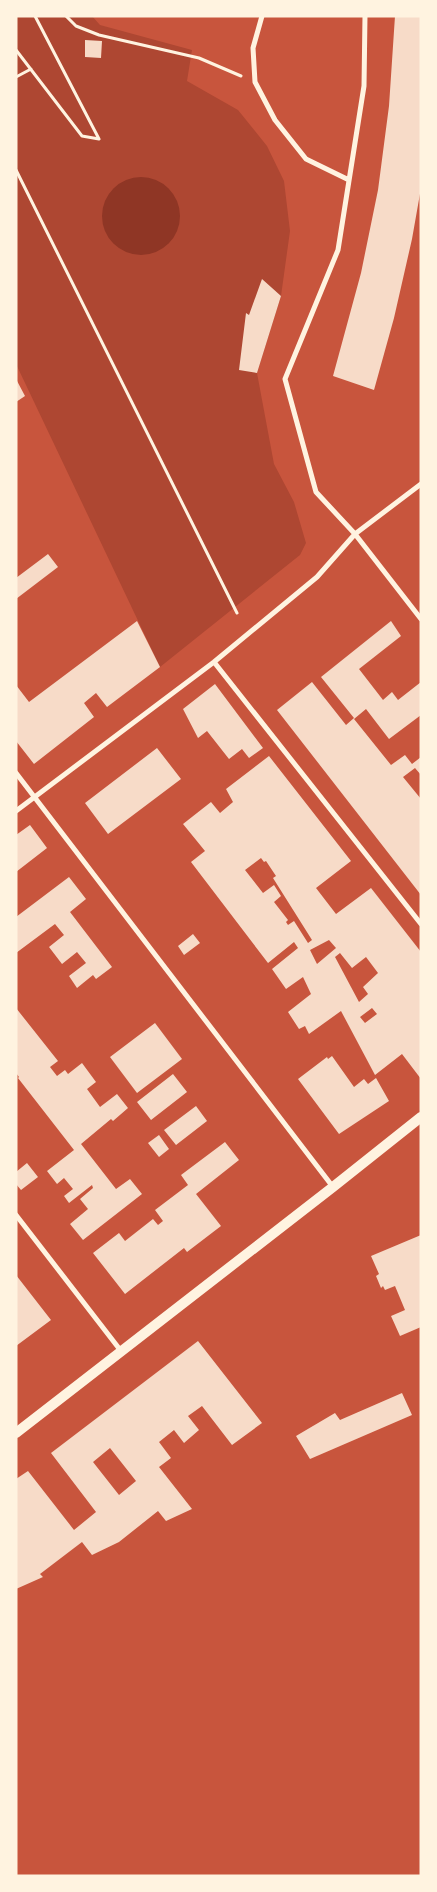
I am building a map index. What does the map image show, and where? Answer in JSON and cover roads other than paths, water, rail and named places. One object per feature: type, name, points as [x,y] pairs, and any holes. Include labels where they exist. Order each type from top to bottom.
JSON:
[{"type":"main road","points":[[16,1433],[333,1187],[421,1116]]},
{"type":"street","points":[[262,16],[253,48],[255,82],[275,120],[306,159],[349,180]]},
{"type":"street","points":[[365,16],[364,86],[338,250],[285,379],[316,492],[355,534],[421,619]]},
{"type":"street","points":[[16,811],[214,662],[317,578],[355,534],[421,484]]},
{"type":"street","points":[[214,662],[421,924]]},
{"type":"street","points":[[16,773],[333,1187]]},
{"type":"street","points":[[16,1215],[121,1351]]}]
